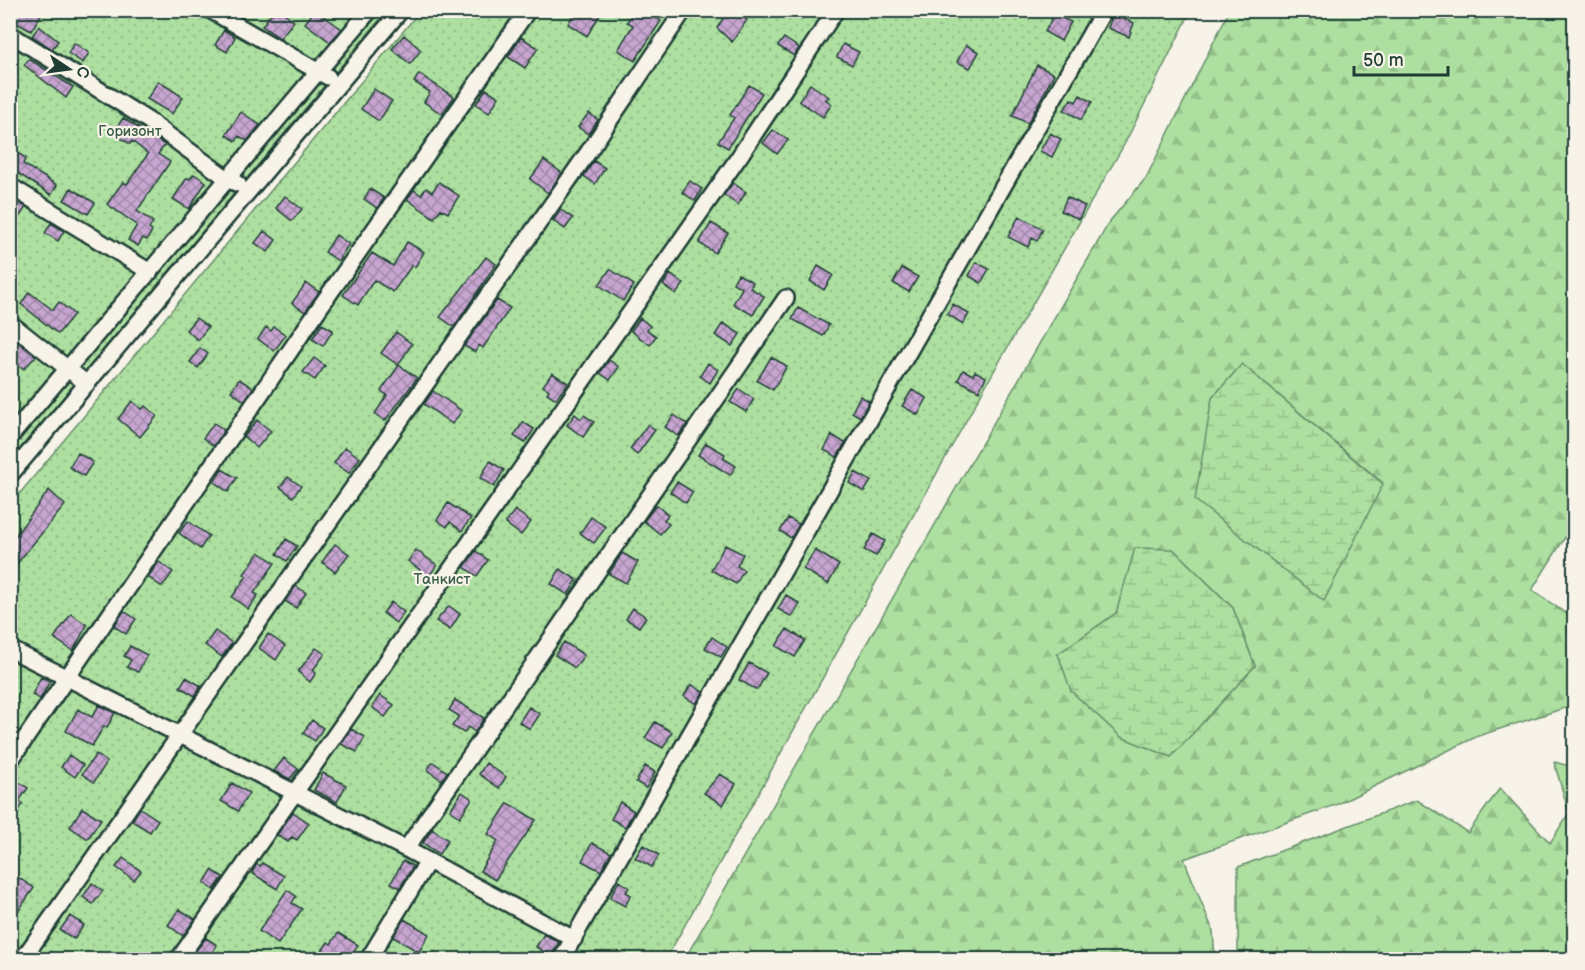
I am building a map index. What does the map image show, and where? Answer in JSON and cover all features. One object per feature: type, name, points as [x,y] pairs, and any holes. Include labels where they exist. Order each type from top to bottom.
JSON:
[{"type":"street","points":[[210,10],[320,71],[338,84]]},
{"type":"street","points":[[10,437],[370,10]]},
{"type":"street","points":[[10,475],[401,10]]},
{"type":"street","points":[[10,761],[528,10]]},
{"type":"street","points":[[22,960],[573,173],[684,10]]},
{"type":"street","points":[[178,960],[732,167],[836,10]]},
{"type":"street","points":[[561,960],[1104,10]]},
{"type":"street","points":[[10,34],[149,121],[229,180],[250,189]]},
{"type":"street","points":[[10,186],[150,272]]},
{"type":"street","points":[[406,849],[786,298]]},
{"type":"street","points":[[10,323],[87,384]]},
{"type":"street","points":[[10,649],[65,679],[406,849],[574,939]]},
{"type":"street","points":[[368,960],[428,861]]},
{"type":"green space","name":"Горизонт","points":[[11,11],[387,11],[11,460]]},
{"type":"green space","name":"Танкист","points":[[420,11],[1191,11],[1125,143],[986,385],[666,959],[11,960],[11,504]]},
{"type":"green space","points":[[1229,11],[1574,11],[1574,523],[1532,590],[1574,619],[1574,705],[1478,736],[1338,804],[1184,859],[1213,931],[1215,959],[684,960],[1110,221],[1146,178]],"holes":[[[1242,364],[1383,483],[1212,398]],[[1173,549],[1233,608],[1255,666],[1058,654],[1116,613]]]},
{"type":"green space","points":[[1242,364],[1383,484],[1324,601],[1195,500],[1212,398]]},
{"type":"green space","points":[[1135,548],[1173,549],[1233,608],[1255,666],[1171,757],[1121,737],[1071,691],[1058,654],[1116,613]]},
{"type":"green space","points":[[1554,762],[1574,767],[1574,959],[1238,959],[1238,867],[1417,800],[1468,833],[1500,788],[1550,843],[1569,813]]},
{"type":"building","points":[[10,10],[44,10],[31,31],[10,19]]},
{"type":"building","points":[[274,10],[281,10],[294,21],[280,38],[262,26]]},
{"type":"building","points":[[315,10],[342,29],[330,42],[305,23]]},
{"type":"building","points":[[576,10],[603,10],[587,36],[568,24]]},
{"type":"building","points":[[634,10],[645,10],[661,21],[635,61],[618,50],[633,25],[627,22]]},
{"type":"building","points":[[728,10],[733,10],[747,20],[732,42],[717,28]]},
{"type":"building","points":[[1054,14],[1071,22],[1061,41],[1045,32]]},
{"type":"building","points":[[1113,14],[1134,23],[1129,37],[1108,28]]},
{"type":"building","points":[[39,26],[58,41],[52,49],[32,36]]},
{"type":"building","points":[[224,30],[235,37],[227,52],[215,45]]},
{"type":"building","points":[[404,35],[421,50],[410,64],[392,49]]},
{"type":"building","points":[[521,37],[538,48],[525,68],[508,57]]},
{"type":"building","points":[[784,38],[799,48],[794,56],[778,46]]},
{"type":"building","points":[[74,43],[89,53],[83,63],[68,53]]},
{"type":"building","points":[[843,44],[859,52],[852,65],[837,57]]},
{"type":"building","points":[[966,45],[979,52],[970,68],[957,62]]},
{"type":"building","points":[[29,59],[73,87],[66,98],[24,65]]},
{"type":"building","points":[[1037,65],[1054,74],[1028,123],[1012,116]]},
{"type":"building","points":[[419,74],[454,97],[442,114],[424,102],[430,92],[414,82]]},
{"type":"building","points":[[158,81],[183,97],[172,114],[147,99]]},
{"type":"building","points":[[810,84],[829,97],[826,100],[832,104],[823,117],[799,101]]},
{"type":"building","points":[[749,85],[762,93],[728,148],[718,142],[734,118],[730,115]]},
{"type":"building","points":[[374,89],[392,101],[379,121],[361,109]]},
{"type":"building","points":[[486,89],[499,97],[489,113],[476,104]]},
{"type":"building","points":[[1080,95],[1092,102],[1081,120],[1064,110],[1071,99],[1076,102]]},
{"type":"building","points":[[241,112],[260,125],[247,141],[239,136],[236,141],[226,135]]},
{"type":"building","points":[[589,113],[598,120],[588,134],[578,127]]},
{"type":"building","points":[[123,118],[165,145],[158,154],[170,162],[137,211],[153,222],[149,229],[152,231],[147,240],[143,238],[138,246],[128,240],[137,225],[107,204],[123,182],[127,184],[148,154],[132,141],[130,144],[113,133]]},
{"type":"building","points":[[773,130],[788,140],[777,154],[763,143]]},
{"type":"building","points":[[1050,133],[1061,139],[1052,157],[1040,151]]},
{"type":"building","points":[[10,149],[26,158],[23,164],[57,185],[51,195],[10,168]]},
{"type":"building","points":[[544,160],[562,173],[548,193],[530,179]]},
{"type":"building","points":[[594,161],[605,168],[595,184],[584,176]]},
{"type":"building","points":[[194,174],[206,182],[189,209],[173,199],[187,178],[190,179]]},
{"type":"building","points":[[690,181],[702,189],[695,201],[682,192]]},
{"type":"building","points":[[439,182],[459,196],[448,213],[441,209],[434,218],[407,199],[414,190],[421,195],[426,188],[432,192]]},
{"type":"building","points":[[733,183],[746,192],[738,205],[724,195]]},
{"type":"building","points":[[71,188],[95,203],[88,214],[64,200]]},
{"type":"building","points":[[370,189],[384,198],[377,208],[364,199]]},
{"type":"building","points":[[285,196],[302,209],[292,221],[276,208]]},
{"type":"building","points":[[1067,197],[1085,206],[1079,219],[1061,211]]},
{"type":"building","points":[[10,198],[26,207],[10,231]]},
{"type":"building","points":[[561,210],[573,218],[565,229],[553,221]]},
{"type":"building","points":[[1019,216],[1043,229],[1037,241],[1032,238],[1028,247],[1008,237]]},
{"type":"building","points":[[51,223],[64,231],[58,241],[45,233]]},
{"type":"building","points":[[711,223],[728,233],[715,253],[699,243]]},
{"type":"building","points":[[264,231],[276,240],[268,252],[255,243]]},
{"type":"building","points":[[336,235],[349,244],[338,261],[325,252]]},
{"type":"building","points":[[407,242],[424,252],[415,267],[412,265],[393,292],[374,280],[358,305],[343,295],[372,253],[393,266]]},
{"type":"building","points":[[486,257],[496,264],[454,327],[440,317]]},
{"type":"building","points":[[976,262],[989,269],[981,283],[969,276]]},
{"type":"building","points":[[818,266],[833,275],[824,290],[810,281]]},
{"type":"building","points":[[902,268],[918,277],[909,292],[893,283]]},
{"type":"building","points":[[610,269],[634,285],[623,301],[599,285]]},
{"type":"building","points":[[670,274],[684,284],[676,294],[663,285]]},
{"type":"building","points":[[738,274],[753,282],[750,288],[764,296],[753,315],[733,304],[742,288],[733,283]]},
{"type":"building","points":[[306,283],[319,292],[305,312],[292,303]]},
{"type":"building","points":[[29,292],[53,310],[59,302],[74,314],[58,334],[21,304]]},
{"type":"building","points":[[497,300],[510,308],[483,348],[479,345],[475,352],[464,346]]},
{"type":"building","points":[[953,304],[969,314],[963,324],[947,314]]},
{"type":"building","points":[[798,308],[829,325],[823,336],[792,319]]},
{"type":"building","points":[[196,318],[208,327],[198,340],[186,330]]},
{"type":"building","points":[[640,318],[650,326],[647,330],[656,336],[650,345],[631,331]]},
{"type":"building","points":[[723,323],[740,334],[732,346],[715,335]]},
{"type":"building","points":[[322,324],[333,330],[323,346],[312,339]]},
{"type":"building","points":[[266,327],[271,331],[274,327],[286,335],[274,351],[258,339]]},
{"type":"building","points":[[396,332],[412,344],[398,365],[381,353]]},
{"type":"building","points":[[18,342],[36,356],[24,369],[10,357],[10,351]]},
{"type":"building","points":[[200,348],[208,354],[198,368],[190,362]]},
{"type":"building","points":[[771,357],[787,366],[773,390],[757,381]]},
{"type":"building","points":[[314,358],[325,366],[315,380],[303,372]]},
{"type":"building","points":[[609,360],[619,367],[610,380],[600,373]]},
{"type":"building","points":[[708,363],[718,370],[710,383],[700,376]]},
{"type":"building","points":[[399,365],[417,378],[385,421],[375,414],[387,395],[381,391]]},
{"type":"building","points":[[963,370],[973,375],[975,371],[986,377],[979,391],[958,380]]},
{"type":"building","points":[[552,373],[568,383],[556,399],[547,393],[549,390],[543,386]]},
{"type":"building","points":[[239,379],[253,388],[244,401],[231,391]]},
{"type":"building","points":[[739,389],[754,399],[746,412],[730,402]]},
{"type":"building","points":[[912,390],[927,398],[918,415],[902,406]]},
{"type":"building","points":[[433,391],[462,411],[452,424],[424,404]]},
{"type":"building","points":[[860,396],[869,401],[860,417],[852,412]]},
{"type":"building","points":[[132,401],[142,409],[145,406],[157,416],[140,437],[118,419]]},
{"type":"building","points":[[575,414],[581,419],[584,415],[594,422],[583,437],[567,425]]},
{"type":"building","points":[[674,415],[687,424],[678,436],[665,427]]},
{"type":"building","points":[[257,420],[271,431],[257,448],[244,437]]},
{"type":"building","points":[[523,422],[534,429],[525,443],[514,436]]},
{"type":"building","points":[[214,423],[224,430],[214,446],[203,438]]},
{"type":"building","points":[[648,424],[655,430],[637,455],[630,449]]},
{"type":"building","points":[[832,435],[845,443],[837,457],[824,450]]},
{"type":"building","points":[[706,443],[725,454],[723,458],[736,466],[730,475],[698,455]]},
{"type":"building","points":[[345,447],[360,458],[349,473],[334,463]]},
{"type":"building","points":[[78,453],[93,462],[84,476],[69,467]]},
{"type":"building","points":[[490,461],[504,470],[494,487],[480,478]]},
{"type":"building","points":[[222,469],[237,478],[228,492],[214,482]]},
{"type":"building","points":[[855,472],[871,481],[864,492],[849,483]]},
{"type":"building","points":[[288,477],[301,486],[293,497],[280,487]]},
{"type":"building","points":[[677,482],[693,492],[686,503],[670,492]]},
{"type":"building","points":[[49,490],[65,505],[10,572],[10,543]]},
{"type":"building","points":[[448,503],[471,518],[462,531],[450,522],[447,527],[437,520]]},
{"type":"building","points":[[656,505],[668,515],[664,520],[669,524],[660,534],[644,521]]},
{"type":"building","points":[[515,510],[531,522],[521,535],[505,523]]},
{"type":"building","points":[[591,517],[606,527],[594,543],[580,533]]},
{"type":"building","points":[[788,518],[799,524],[791,538],[780,531]]},
{"type":"building","points":[[188,521],[209,536],[200,549],[179,533]]},
{"type":"building","points":[[873,534],[885,541],[876,556],[864,550]]},
{"type":"building","points":[[286,539],[297,546],[287,561],[277,554]]},
{"type":"building","points":[[335,544],[349,554],[335,572],[322,562]]},
{"type":"building","points":[[725,545],[743,554],[737,566],[744,570],[736,584],[711,570]]},
{"type":"building","points":[[416,550],[437,565],[425,582],[416,576],[420,570],[408,561]]},
{"type":"building","points":[[815,550],[839,565],[828,584],[803,569]]},
{"type":"building","points":[[476,551],[488,560],[477,576],[464,567]]},
{"type":"building","points":[[259,552],[275,563],[254,593],[258,595],[248,609],[232,597],[247,576],[244,574]]},
{"type":"building","points":[[622,553],[638,562],[626,583],[609,574]]},
{"type":"building","points":[[159,562],[173,572],[162,587],[148,577]]},
{"type":"building","points":[[560,569],[577,580],[568,595],[551,584]]},
{"type":"building","points":[[296,586],[306,593],[296,608],[285,601]]},
{"type":"building","points":[[786,595],[800,604],[792,617],[778,609]]},
{"type":"building","points":[[391,602],[404,612],[396,623],[383,613]]},
{"type":"building","points":[[449,606],[460,614],[450,630],[436,621]]},
{"type":"building","points":[[633,608],[646,617],[639,627],[626,619]]},
{"type":"building","points":[[124,611],[136,619],[126,634],[114,626]]},
{"type":"building","points":[[71,614],[87,625],[73,651],[54,638]]},
{"type":"building","points":[[787,629],[805,640],[795,657],[776,646]]},
{"type":"building","points":[[215,631],[232,643],[222,657],[205,645]]},
{"type":"building","points":[[268,634],[285,646],[276,660],[259,648]]},
{"type":"building","points":[[712,637],[727,647],[721,657],[705,648]]},
{"type":"building","points":[[564,642],[584,655],[575,668],[555,655]]},
{"type":"building","points":[[130,646],[147,655],[138,672],[127,667],[131,660],[124,656]]},
{"type":"building","points":[[316,648],[325,654],[313,670],[316,673],[310,682],[298,672]]},
{"type":"building","points":[[749,663],[767,673],[757,690],[739,680]]},
{"type":"building","points":[[41,677],[50,681],[40,699],[32,695]]},
{"type":"building","points":[[186,677],[201,686],[195,696],[180,687]]},
{"type":"building","points":[[691,684],[703,692],[696,704],[684,696]]},
{"type":"building","points":[[380,695],[394,705],[385,717],[372,707]]},
{"type":"building","points":[[455,700],[484,718],[475,732],[468,727],[464,733],[452,726],[459,716],[449,710]]},
{"type":"building","points":[[99,705],[115,713],[92,746],[66,731],[78,709],[92,717]]},
{"type":"building","points":[[529,707],[540,714],[530,729],[519,722]]},
{"type":"building","points":[[312,720],[323,728],[315,741],[303,733]]},
{"type":"building","points":[[655,722],[672,732],[663,748],[645,738]]},
{"type":"building","points":[[351,729],[365,737],[357,752],[341,744]]},
{"type":"building","points":[[96,754],[107,762],[94,782],[82,774]]},
{"type":"building","points":[[69,755],[83,765],[75,777],[61,767]]},
{"type":"building","points":[[284,758],[298,769],[290,779],[274,771]]},
{"type":"building","points":[[433,762],[447,772],[442,780],[427,770]]},
{"type":"building","points":[[486,763],[506,777],[499,788],[479,774]]},
{"type":"building","points":[[645,766],[655,772],[646,788],[636,782]]},
{"type":"building","points":[[323,773],[346,785],[337,802],[314,790]]},
{"type":"building","points":[[720,774],[736,784],[723,805],[704,793]]},
{"type":"building","points":[[10,776],[28,788],[19,801],[23,804],[17,813],[12,809],[10,812]]},
{"type":"building","points":[[232,783],[249,793],[238,811],[221,801]]},
{"type":"building","points":[[462,792],[472,799],[460,817],[450,810]]},
{"type":"building","points":[[620,802],[634,811],[625,827],[611,819]]},
{"type":"building","points":[[508,803],[536,820],[495,880],[480,871],[498,841],[488,834]]},
{"type":"building","points":[[82,808],[101,819],[88,839],[70,827]]},
{"type":"building","points":[[140,808],[158,820],[150,832],[132,821]]},
{"type":"building","points":[[293,812],[309,823],[297,840],[292,837],[288,842],[277,835]]},
{"type":"building","points":[[432,829],[448,840],[439,854],[423,843]]},
{"type":"building","points":[[592,843],[611,853],[601,871],[582,861]]},
{"type":"building","points":[[643,845],[659,855],[652,867],[635,858]]},
{"type":"building","points":[[123,858],[141,871],[134,880],[116,867]]},
{"type":"building","points":[[403,861],[413,866],[400,888],[391,883]]},
{"type":"building","points":[[262,863],[284,876],[277,889],[252,873],[257,864],[260,866]]},
{"type":"building","points":[[212,870],[223,877],[214,890],[204,883]]},
{"type":"building","points":[[16,876],[34,888],[17,913],[10,909],[10,884]]},
{"type":"building","points":[[619,881],[629,887],[626,892],[631,895],[625,906],[610,898]]},
{"type":"building","points":[[92,883],[103,891],[93,904],[83,897]]},
{"type":"building","points":[[287,890],[296,896],[292,903],[302,909],[278,944],[259,931]]},
{"type":"building","points":[[179,909],[195,919],[183,936],[168,925]]},
{"type":"building","points":[[70,916],[84,925],[74,939],[60,930]]},
{"type":"building","points":[[404,919],[429,934],[419,952],[393,937]]},
{"type":"building","points":[[338,933],[358,945],[349,960],[333,960],[321,952],[328,942],[331,944]]},
{"type":"building","points":[[544,934],[559,942],[551,956],[536,947]]},
{"type":"building","points":[[206,938],[217,945],[208,960],[194,953]]}]
